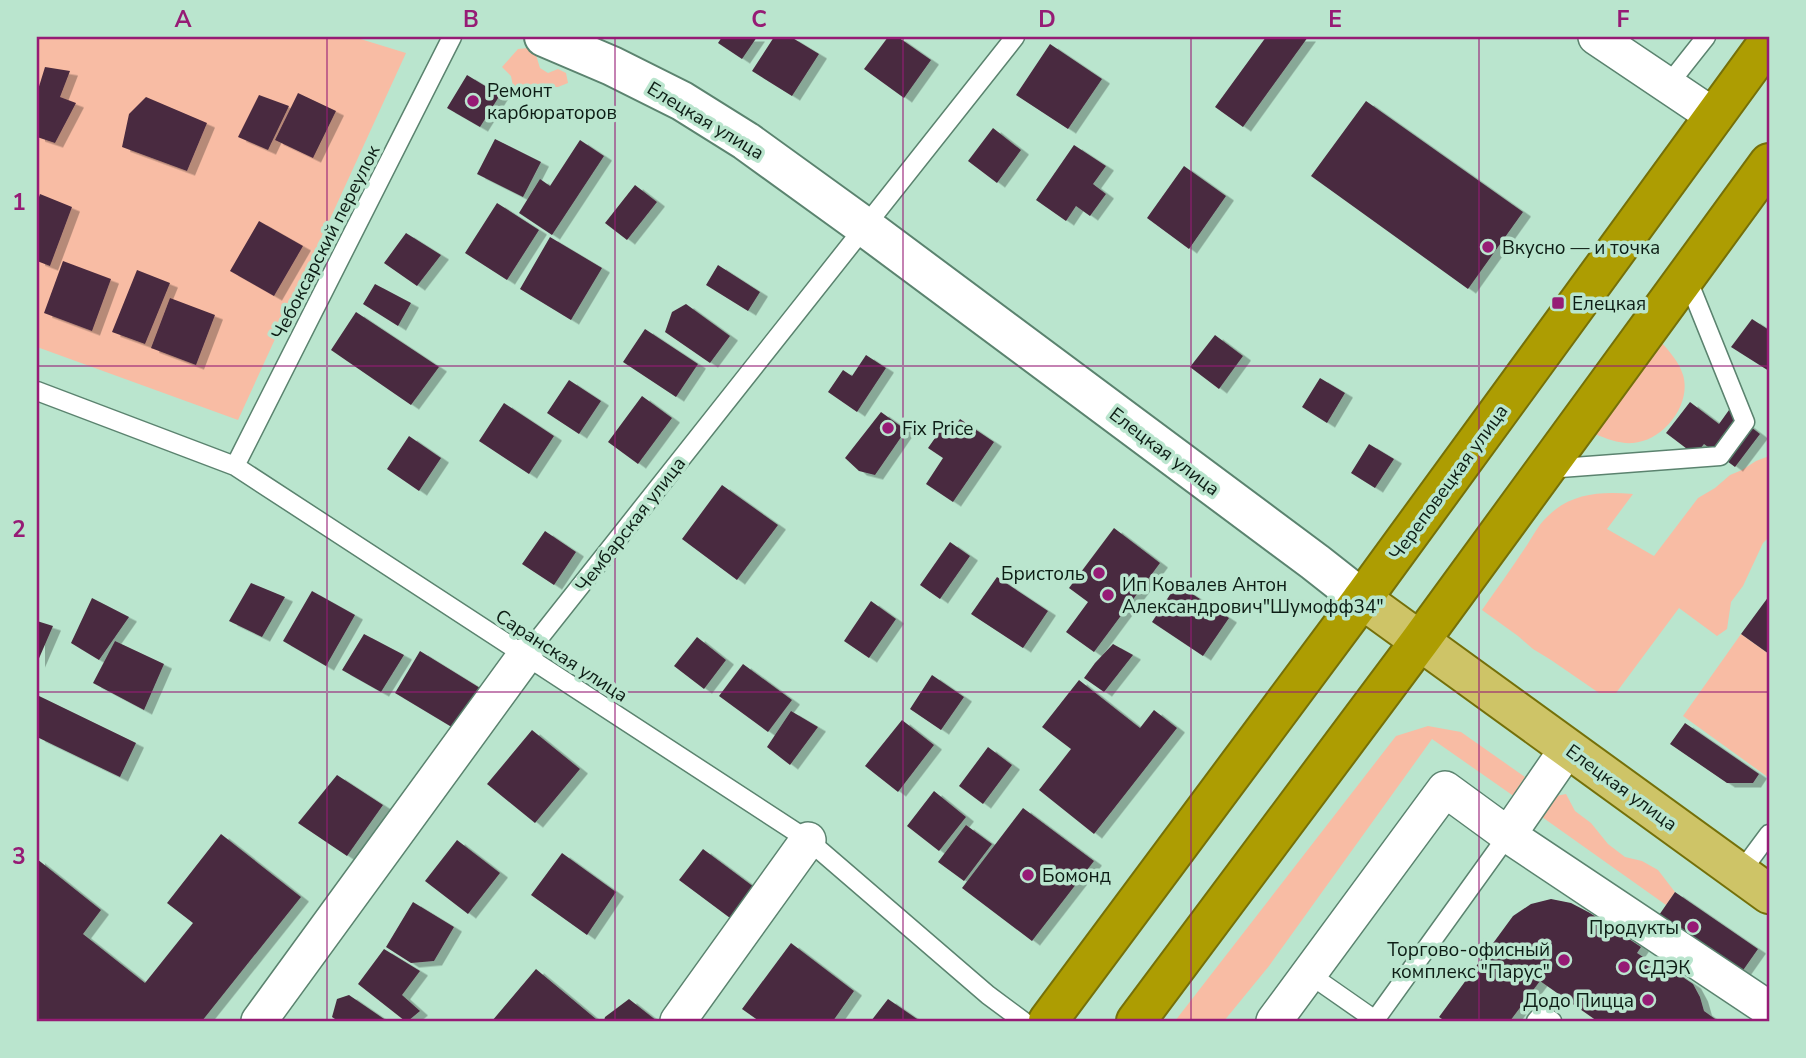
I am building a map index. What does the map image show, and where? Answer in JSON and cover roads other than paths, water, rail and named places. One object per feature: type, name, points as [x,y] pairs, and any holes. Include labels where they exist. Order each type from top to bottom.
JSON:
[{"type":"highway","name":"Череповецкая улица","points":[[1048,1021],[1362,599],[1769,41]]},
{"type":"highway","points":[[1136,1021],[1420,642],[1769,163]]},
{"type":"main road","name":"Елецкая улица","points":[[544,37],[612,66],[682,101],[746,141],[1420,642],[1755,884]]},
{"type":"street","points":[[1596,37],[1715,117]]},
{"type":"street","name":"Чембарская улица","points":[[259,1021],[525,656]]},
{"type":"street","points":[[1508,835],[1567,748]]},
{"type":"street","points":[[1274,1021],[1446,789],[1508,835],[1769,1009]]},
{"type":"street","points":[[678,1021],[808,840]]},
{"type":"lane","name":"Чебоксарский переулок","points":[[235,466],[452,37]]},
{"type":"lane","name":"Чембарская улица","points":[[525,656],[1015,37]]},
{"type":"lane","points":[[1668,85],[1706,37]]},
{"type":"lane","points":[[1547,469],[1720,456],[1745,422],[1687,277]]},
{"type":"lane","name":"Саранская улица","points":[[37,391],[235,466],[808,840],[988,995],[1023,1021]]},
{"type":"lane","points":[[1755,884],[1769,834]]},
{"type":"lane","points":[[1309,974],[1376,1021],[1508,835]]},
{"type":"lane","points":[[1536,1021],[1542,1014],[1552,1021]]},
{"type":"place","name":"Ремонт карбюраторов","points":[[473,101]]},
{"type":"place","name":"Вкусно — и точка","points":[[1488,247]]},
{"type":"place","name":"Елецкая","points":[[1558,303]]},
{"type":"place","name":"Fix Price","points":[[888,428]]},
{"type":"place","name":"Бристоль","points":[[1099,573]]},
{"type":"place","name":"Ип Ковалев Антон Александрович\"Шумофф34\"","points":[[1108,595]]},
{"type":"place","name":"Бомонд","points":[[1028,875]]},
{"type":"place","name":"Продукты","points":[[1693,927]]},
{"type":"place","name":"Торгово-офисный комплекс \"Парус\"","points":[[1564,960]]},
{"type":"place","name":"СДЭК","points":[[1624,967]]},
{"type":"place","name":"Додо Пицца","points":[[1648,1000]]}]
